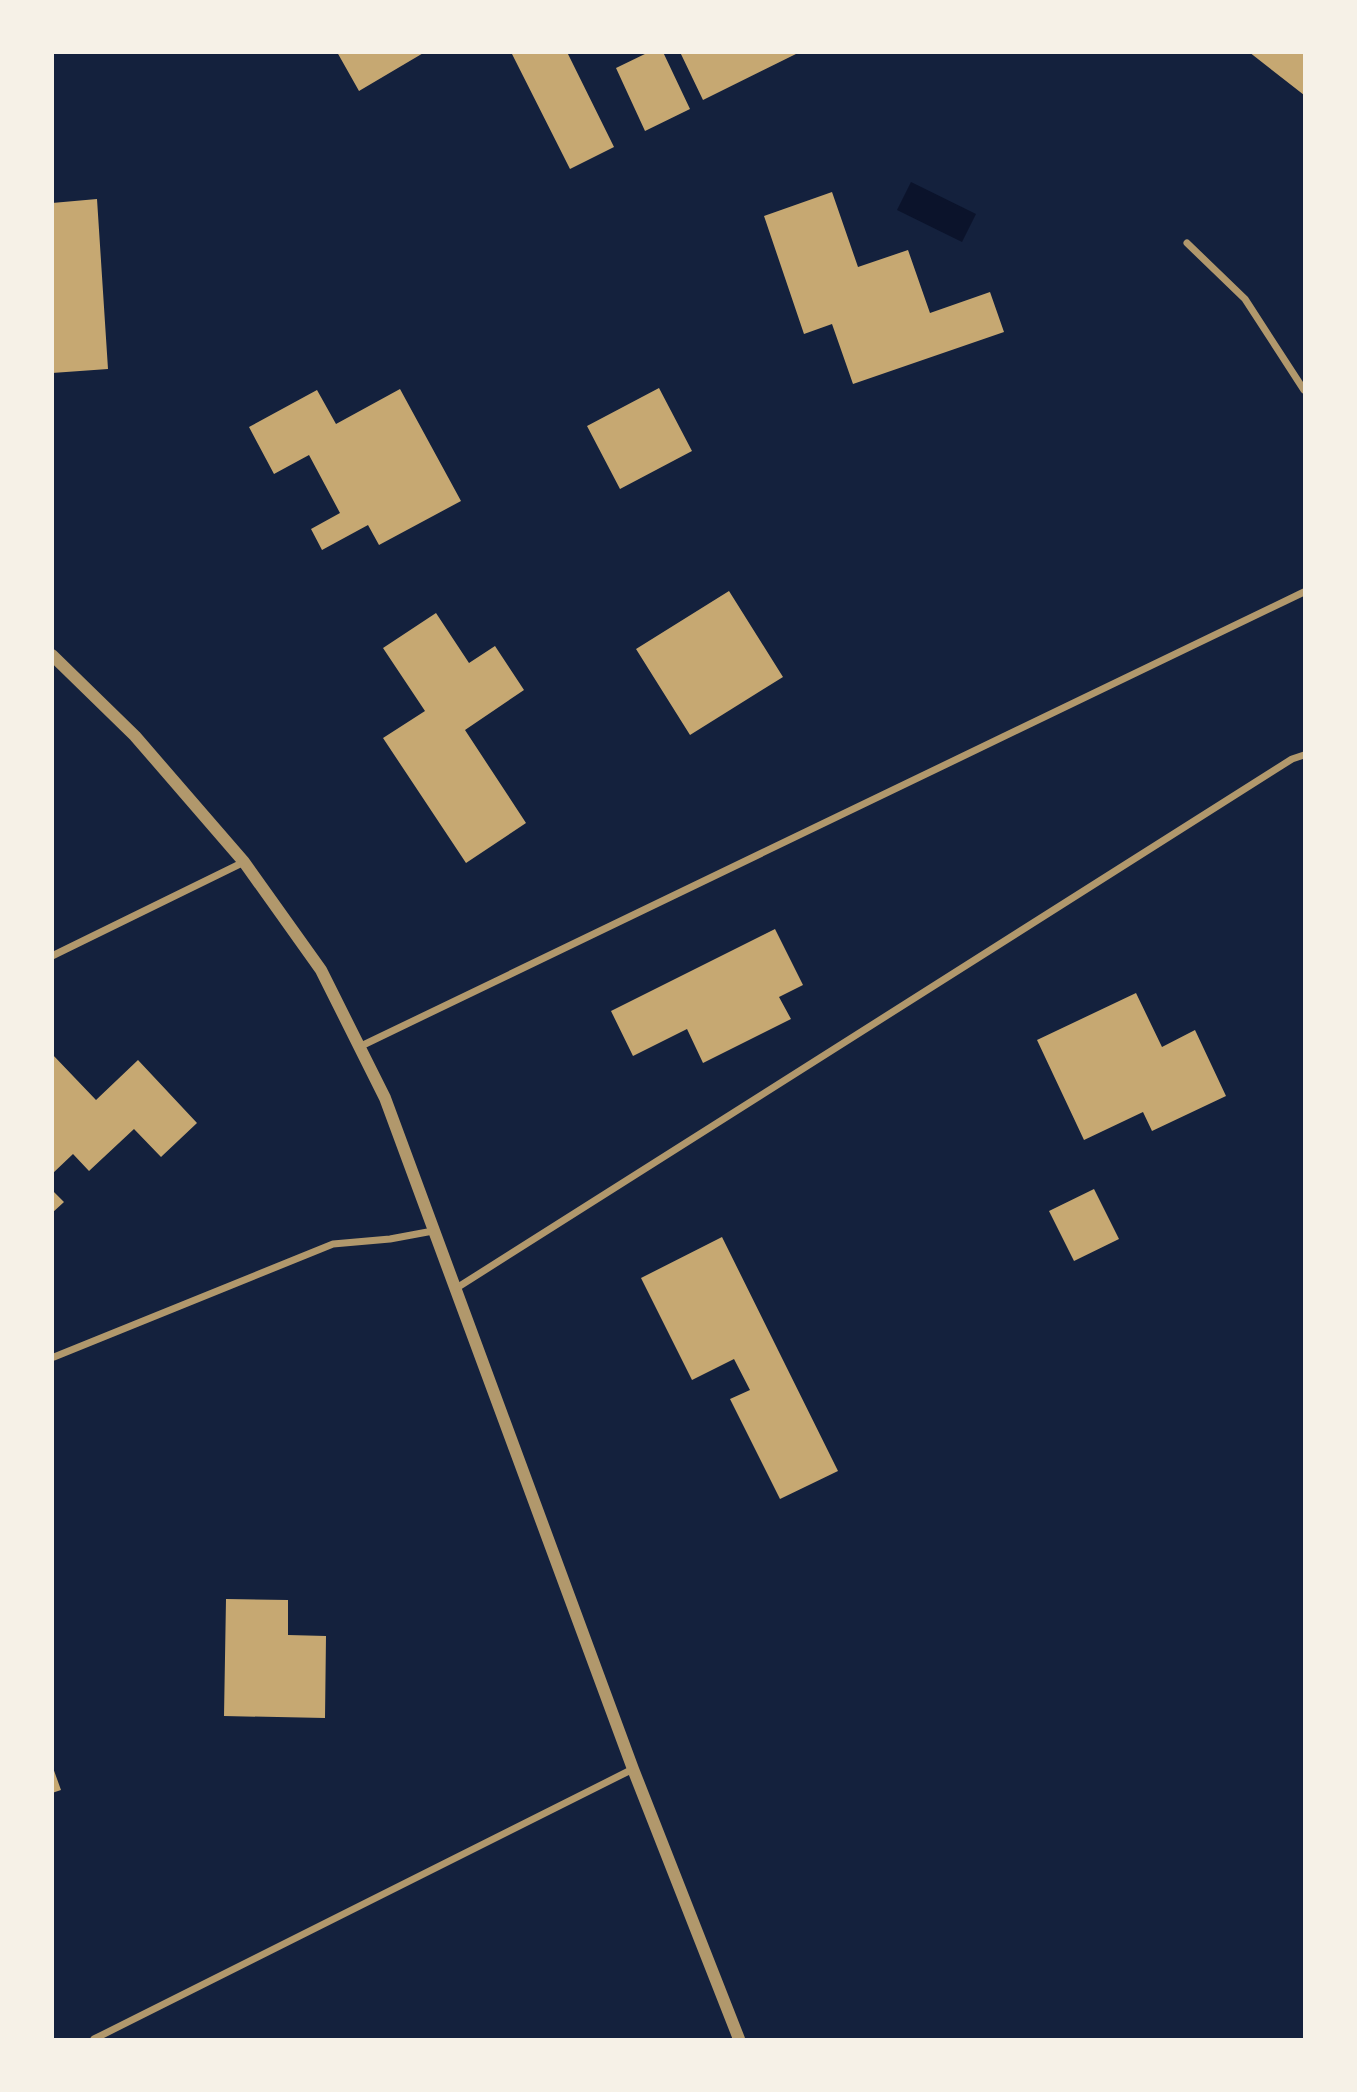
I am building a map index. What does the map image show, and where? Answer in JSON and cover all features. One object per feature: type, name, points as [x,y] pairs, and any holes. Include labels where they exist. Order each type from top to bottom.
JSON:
[{"type":"street","points":[[1187,243],[1245,299],[1304,390]]},
{"type":"street","points":[[359,1046],[1304,592]]},
{"type":"street","points":[[52,655],[135,736],[244,862],[321,970],[385,1098],[633,1769],[739,2039]]},
{"type":"street","points":[[455,1289],[1107,874],[1292,759],[1304,755]]},
{"type":"street","points":[[52,956],[244,862]]},
{"type":"street","points":[[54,1357],[333,1244],[390,1239],[433,1231]]},
{"type":"street","points":[[94,2039],[633,1769]]},
{"type":"water","points":[[911,182],[976,214],[962,242],[897,210]]},
{"type":"building","points":[[337,52],[425,52],[359,91]]},
{"type":"building","points":[[567,52],[614,147],[570,169],[512,54]]},
{"type":"building","points":[[649,52],[663,52],[690,109],[645,131],[616,68]]},
{"type":"building","points":[[680,52],[800,52],[703,100]]},
{"type":"building","points":[[1249,52],[1304,52],[1304,95]]},
{"type":"building","points":[[832,192],[858,267],[908,250],[930,313],[990,292],[1004,332],[853,384],[832,324],[804,334],[764,216]]},
{"type":"building","points":[[97,199],[108,369],[52,373],[52,203]]},
{"type":"building","points":[[659,388],[692,451],[620,489],[587,426]]},
{"type":"building","points":[[400,389],[461,501],[379,545],[368,525],[322,550],[311,529],[340,513],[309,455],[274,474],[249,427],[317,390],[336,424]]},
{"type":"building","points":[[729,591],[783,677],[690,735],[636,649]]},
{"type":"building","points":[[436,613],[469,663],[495,646],[524,690],[465,730],[526,823],[466,863],[383,738],[425,711],[383,648]]},
{"type":"building","points":[[775,929],[803,985],[779,997],[791,1019],[703,1063],[687,1029],[633,1056],[611,1011]]},
{"type":"building","points":[[1136,993],[1162,1047],[1195,1030],[1226,1096],[1152,1131],[1143,1112],[1084,1140],[1037,1040]]},
{"type":"building","points":[[52,1054],[96,1100],[138,1060],[197,1123],[161,1157],[134,1129],[89,1171],[73,1154],[52,1174]]},
{"type":"building","points":[[1094,1189],[1119,1239],[1074,1261],[1049,1211]]},
{"type":"building","points":[[52,1190],[64,1202],[52,1213]]},
{"type":"building","points":[[722,1237],[838,1471],[780,1499],[730,1399],[750,1390],[734,1359],[692,1380],[641,1278]]},
{"type":"building","points":[[226,1599],[288,1600],[288,1635],[326,1636],[325,1718],[224,1716]]},
{"type":"building","points":[[52,1765],[61,1790],[52,1793]]}]
